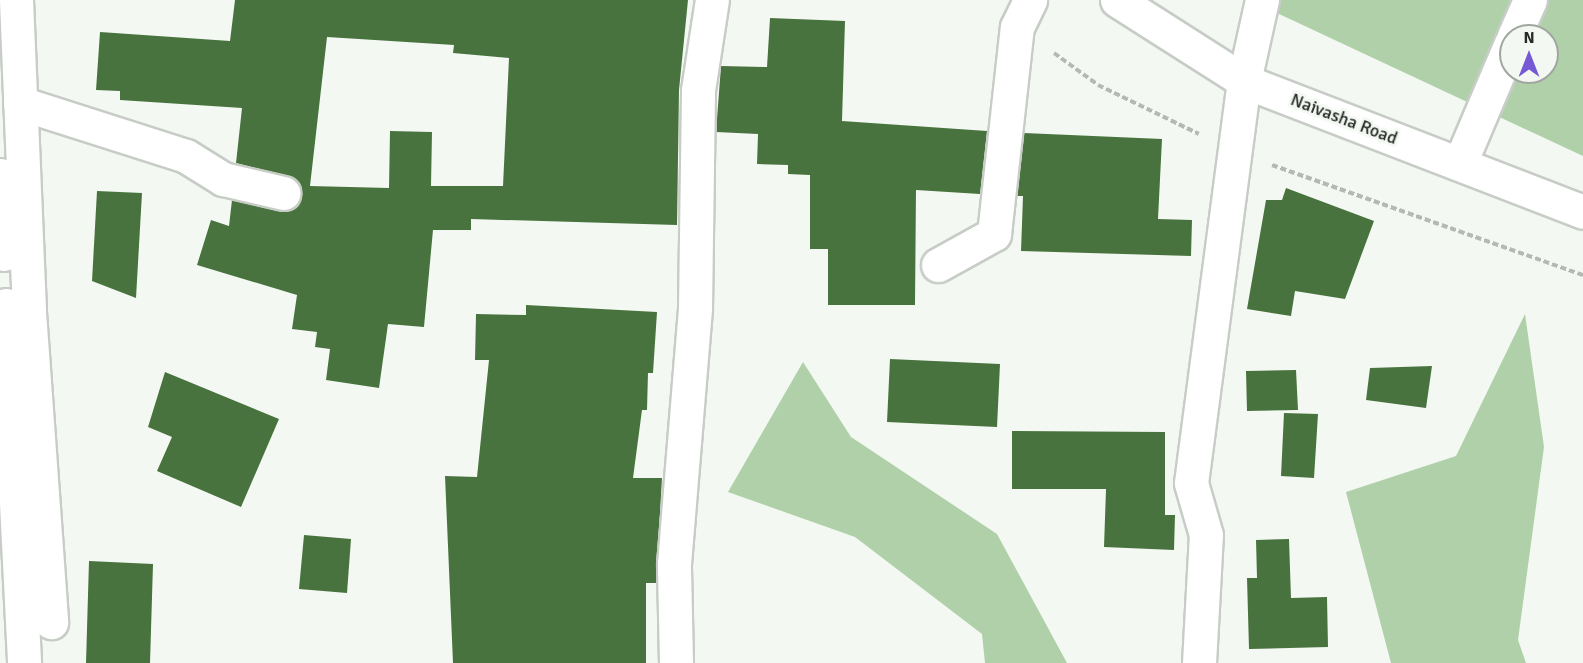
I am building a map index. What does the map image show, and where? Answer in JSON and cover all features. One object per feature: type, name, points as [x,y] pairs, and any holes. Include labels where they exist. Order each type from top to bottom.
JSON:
[{"type":"street","points":[[16,0],[51,622]]},
{"type":"street","points":[[676,663],[674,564],[696,308],[698,90],[712,0]]},
{"type":"street","points":[[938,265],[994,234],[1017,27],[1030,0]]},
{"type":"street","name":"Naivasha Road","points":[[1117,0],[1244,81],[1583,212]]},
{"type":"street","points":[[1199,663],[1206,535],[1191,483],[1244,81],[1262,0]]},
{"type":"street","points":[[1519,24],[1530,0]]},
{"type":"street","points":[[1460,163],[1499,71]]},
{"type":"street","points":[[20,103],[186,156],[223,179],[283,194]]},
{"type":"street","points":[[0,175],[24,663]]},
{"type":"green space","points":[[1249,0],[1583,0],[1583,156]]},
{"type":"green space","points":[[1525,314],[1544,447],[1518,640],[1526,663],[1391,663],[1346,492],[1456,456]]},
{"type":"green space","points":[[803,362],[851,437],[997,534],[1067,663],[985,663],[982,634],[855,537],[728,492]]},
{"type":"building","points":[[235,0],[688,0],[679,90],[677,225],[471,219],[471,230],[433,230],[424,327],[388,324],[379,388],[326,380],[330,349],[315,347],[317,332],[292,329],[297,295],[197,265],[211,220],[229,226],[232,200],[288,211],[301,198],[295,179],[236,163],[242,108],[120,100],[120,91],[96,90],[100,32],[230,41]],"holes":[[[327,37],[454,45],[453,53],[509,58],[503,186],[431,186],[432,132],[390,131],[389,188],[310,186]]]},
{"type":"building","points":[[770,18],[845,21],[842,121],[987,131],[980,194],[916,190],[915,305],[828,305],[828,249],[810,249],[810,175],[788,174],[788,165],[757,164],[758,134],[716,132],[721,66],[767,67]]},
{"type":"building","points":[[1024,133],[1162,139],[1158,219],[1192,220],[1191,256],[1021,251],[1023,196],[1017,196]]},
{"type":"building","points":[[1286,188],[1374,221],[1345,299],[1295,291],[1291,316],[1247,309],[1266,200],[1282,200]]},
{"type":"building","points":[[97,191],[142,193],[136,298],[92,281]]},
{"type":"building","points":[[526,305],[657,312],[653,373],[648,373],[647,410],[642,410],[633,478],[662,478],[656,583],[646,583],[646,663],[453,663],[445,476],[477,477],[489,360],[475,360],[476,314],[526,315]]},
{"type":"building","points":[[890,359],[1000,364],[997,427],[887,422]]},
{"type":"building","points":[[1432,366],[1426,408],[1366,400],[1370,368]]},
{"type":"building","points":[[1296,370],[1298,410],[1247,411],[1246,371]]},
{"type":"building","points":[[165,372],[279,419],[241,507],[157,471],[172,437],[148,427]]},
{"type":"building","points":[[1284,413],[1318,414],[1314,478],[1281,476]]},
{"type":"building","points":[[1012,431],[1165,432],[1165,515],[1175,515],[1174,550],[1104,547],[1106,489],[1012,489]]},
{"type":"building","points":[[304,535],[351,539],[347,593],[299,589]]},
{"type":"building","points":[[1289,539],[1291,598],[1327,597],[1328,647],[1249,649],[1247,578],[1257,578],[1256,540]]},
{"type":"building","points":[[89,561],[153,564],[150,663],[86,663]]}]
